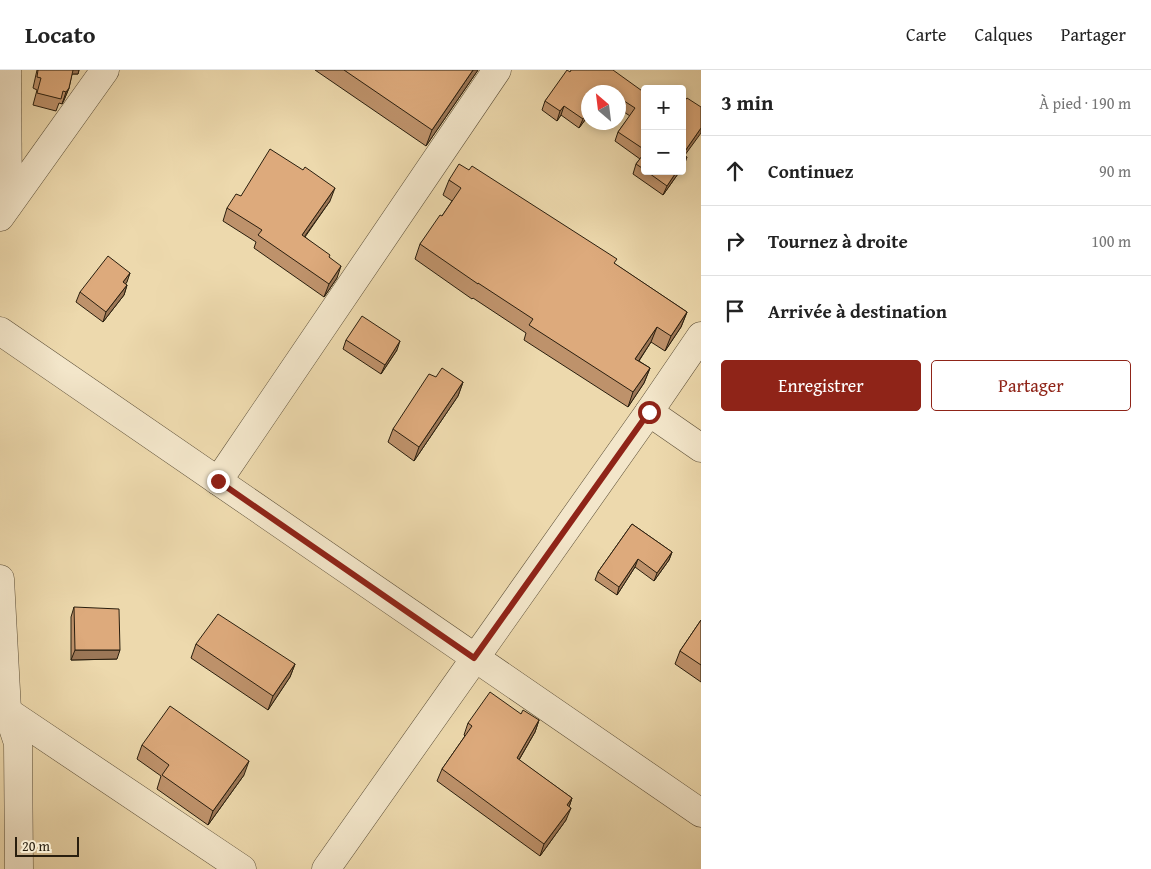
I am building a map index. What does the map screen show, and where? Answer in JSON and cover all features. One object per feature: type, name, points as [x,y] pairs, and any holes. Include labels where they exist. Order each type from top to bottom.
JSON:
[{"type":"street","points":[[4,211],[7,70]]},
{"type":"street","points":[[4,211],[105,70]]},
{"type":"street","points":[[218,481],[498,70]]},
{"type":"street","points":[[0,332],[701,813]]},
{"type":"street","points":[[326,869],[701,336]]},
{"type":"street","points":[[649,412],[701,448]]},
{"type":"street","points":[[0,579],[3,708],[18,743],[19,869]]},
{"type":"street","points":[[3,708],[242,869]]},
{"type":"street","points":[[0,771],[18,743]]},
{"type":"building","points":[[38,70],[73,70],[69,88],[66,92],[63,91],[61,99],[37,93],[41,78],[37,77]]},
{"type":"building","points":[[344,70],[473,70],[432,130]]},
{"type":"building","points":[[567,70],[570,72],[571,70],[613,70],[641,90],[641,147],[618,132],[619,130],[626,130],[626,121],[635,108],[626,102],[626,85],[581,85],[581,118],[564,106],[560,111],[545,101]]},
{"type":"building","points":[[687,98],[701,107],[701,128],[686,150],[686,130]]},
{"type":"building","points":[[270,149],[303,170],[305,167],[335,188],[302,235],[330,255],[329,257],[341,266],[329,284],[258,235],[262,230],[227,208],[236,194],[241,196]]},
{"type":"building","points":[[641,157],[641,167],[636,164]]},
{"type":"building","points":[[459,164],[469,170],[472,166],[617,259],[614,263],[687,312],[671,336],[657,327],[635,359],[650,368],[633,392],[529,325],[533,319],[420,244],[461,188],[449,180]]},
{"type":"building","points":[[652,175],[674,175],[667,186]]},
{"type":"building","points":[[108,256],[130,273],[123,282],[127,285],[106,312],[80,292]]},
{"type":"building","points":[[362,316],[400,341],[385,365],[346,340]]},
{"type":"building","points":[[442,368],[463,382],[419,447],[393,429],[429,374],[436,377]]},
{"type":"building","points":[[632,524],[672,552],[657,573],[638,559],[619,587],[598,572]]},
{"type":"building","points":[[74,607],[119,609],[120,650],[75,650]]},
{"type":"building","points":[[218,614],[295,664],[273,696],[196,644]]},
{"type":"building","points":[[701,620],[701,665],[680,651]]},
{"type":"building","points":[[490,692],[521,714],[523,710],[539,720],[517,758],[572,798],[567,805],[571,808],[544,844],[442,769],[472,726],[468,723]]},
{"type":"building","points":[[170,706],[249,761],[213,811],[162,775],[169,765],[142,745]]},
{"type":"route","points":[[218,481],[474,658],[649,412]]}]
